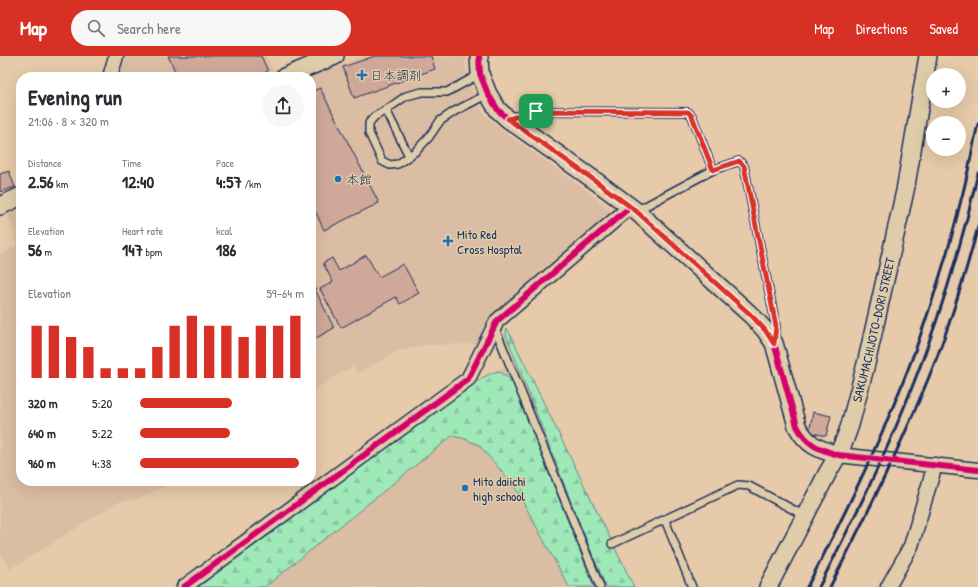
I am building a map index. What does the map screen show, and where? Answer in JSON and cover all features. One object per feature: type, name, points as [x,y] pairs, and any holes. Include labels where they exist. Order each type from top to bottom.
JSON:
[{"type":"street","points":[[111,72],[116,56]]},
{"type":"street","points":[[296,72],[335,56]]},
{"type":"street","points":[[479,56],[480,74],[488,94],[498,110],[508,119],[633,209],[752,316],[765,330],[774,344],[797,426],[802,435],[809,442],[821,450],[838,455],[978,470]]},
{"type":"street","name":"SAKUMACHIJOTO-DORI STREET","points":[[768,587],[838,455],[855,408],[905,192],[928,56]]},
{"type":"street","points":[[0,206],[16,198]]},
{"type":"street","points":[[184,587],[468,379],[497,322],[633,209]]},
{"type":"street","points":[[888,587],[911,546],[935,465]]},
{"type":"lane","points":[[480,74],[447,92],[422,92],[406,96],[368,123],[369,133],[382,161],[390,165],[398,164],[416,151],[429,137],[440,121],[455,111],[488,94]]},
{"type":"lane","points":[[386,110],[410,156]]},
{"type":"lane","points":[[508,119],[536,111],[688,112],[692,116],[713,170]]},
{"type":"lane","points":[[633,209],[713,170],[739,161],[744,166],[776,326],[774,344]]},
{"type":"lane","points":[[494,326],[600,587]]},
{"type":"lane","points":[[612,544],[738,485],[749,486],[805,516]]},
{"type":"lane","points":[[665,520],[692,587]]},
{"type":"shaded area","points":[[122,56],[266,56],[273,72],[117,72]]},
{"type":"shaded area","name":"Mito Red Cross Hosptal","points":[[364,56],[466,56],[465,65],[472,89],[482,111],[495,125],[590,193],[614,214],[480,344],[426,345],[398,351],[357,374],[353,366],[316,388],[316,75]]},
{"type":"shaded area","points":[[16,210],[16,239],[7,214]]},
{"type":"shaded area","points":[[16,246],[16,486],[165,486],[138,499],[118,502],[10,569],[0,554],[0,255]]},
{"type":"shaded area","name":"Mito daiichi high school","points":[[518,363],[609,587],[251,587],[470,390],[475,381],[488,374]]},
{"type":"green space","points":[[507,328],[634,587],[606,587],[506,335]]},
{"type":"green space","points":[[498,371],[508,377],[513,383],[594,587],[569,587],[515,487],[479,445],[462,438],[452,436],[265,587],[195,587],[482,378]]},
{"type":"building","points":[[168,56],[261,56],[268,71],[266,72],[176,72]]},
{"type":"building","points":[[375,56],[431,56],[435,69],[354,98],[343,67]]},
{"type":"building","name":"本館","points":[[320,88],[379,203],[324,230],[316,213],[316,90]]},
{"type":"building","points":[[9,171],[15,187],[0,192],[0,174]]},
{"type":"building","points":[[366,255],[379,277],[403,264],[419,293],[400,304],[396,297],[341,328],[320,289],[333,282],[323,263],[332,258],[339,271]]},
{"type":"building","points":[[316,291],[334,328],[316,338]]},
{"type":"building","points":[[813,412],[831,416],[826,436],[809,432]]},
{"type":"railway","points":[[807,587],[866,469],[916,348],[935,293],[951,237],[966,181],[978,124]]},
{"type":"railway","points":[[819,587],[878,468],[920,368],[948,285],[978,173]]},
{"type":"railway","points":[[830,587],[913,416],[937,357],[954,309],[978,227]]},
{"type":"cycle path","points":[[479,56],[480,74],[488,94],[498,110],[508,119],[636,211],[752,316],[765,330],[774,343],[797,426],[809,442],[825,451],[838,455],[978,470]]},
{"type":"cycle path","points":[[184,587],[468,379],[497,321],[630,207]]},
{"type":"place","name":"日本調剤","points":[[362,75]]},
{"type":"place","name":"本館","points":[[338,179]]},
{"type":"place","name":"Mito Red Cross Hosptal","points":[[448,241]]},
{"type":"place","name":"Mito daiichi high school","points":[[465,488]]},
{"type":"route","points":[[536,111],[688,112],[692,116],[713,170],[739,161],[744,166],[776,326],[774,344],[765,330],[752,316],[636,211],[508,119],[536,111]]}]
